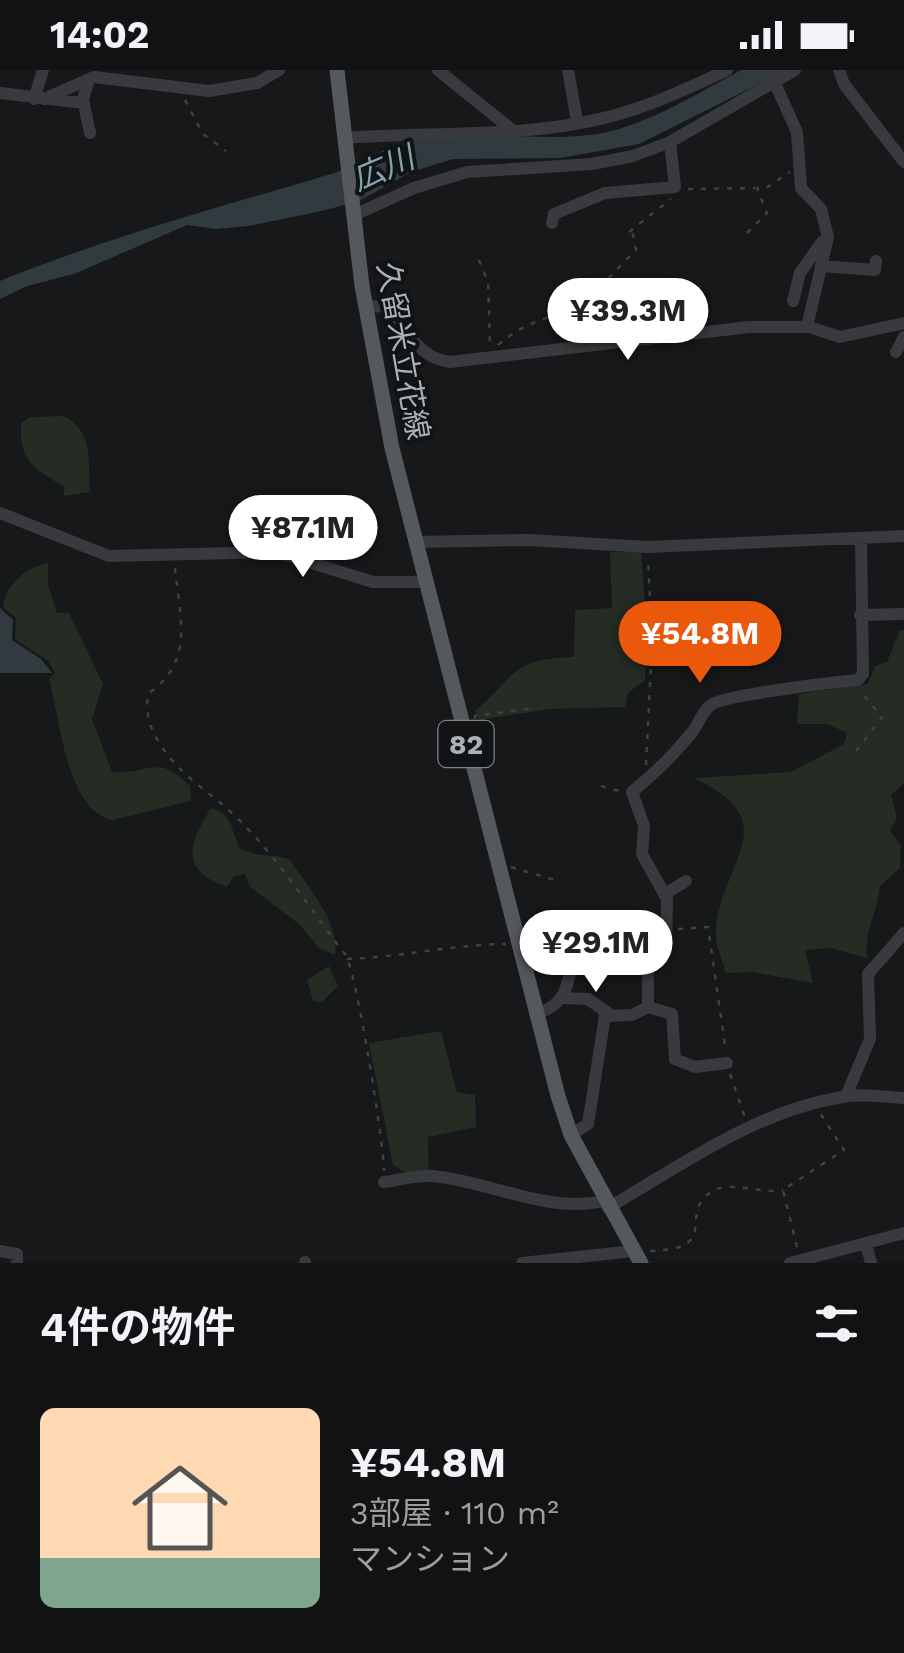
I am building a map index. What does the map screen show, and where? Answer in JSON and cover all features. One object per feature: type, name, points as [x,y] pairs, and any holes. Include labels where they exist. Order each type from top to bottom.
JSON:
[{"type":"main road","name":"久留米立花線","points":[[337,70],[366,307],[424,582],[535,1014],[571,1135],[637,1257]]},
{"type":"street","points":[[39,99],[43,70]]},
{"type":"street","points":[[39,99],[93,75],[181,90],[229,90],[257,84],[279,70]]},
{"type":"street","points":[[438,70],[511,130]]},
{"type":"street","points":[[568,70],[578,121]]},
{"type":"street","points":[[344,138],[511,130],[578,121],[632,110],[727,70]]},
{"type":"street","points":[[353,211],[467,172],[592,164],[670,142],[773,78],[796,70]]},
{"type":"street","points":[[839,70],[844,84],[904,162]]},
{"type":"street","points":[[90,134],[84,103],[93,75]]},
{"type":"street","points":[[773,78],[797,132],[801,188],[821,210],[828,233],[807,327]]},
{"type":"street","points":[[0,93],[84,103]]},
{"type":"street","points":[[552,223],[554,214],[604,192],[676,189],[670,142]]},
{"type":"street","points":[[793,301],[800,274],[828,233]]},
{"type":"street","points":[[821,266],[875,270],[876,261]]},
{"type":"street","points":[[366,307],[385,306],[415,345],[438,360],[450,362],[749,326],[807,327],[840,337],[904,323]]},
{"type":"street","points":[[896,352],[904,337]]},
{"type":"street","points":[[0,513],[109,556],[174,558],[276,552],[373,582],[424,582]]},
{"type":"street","points":[[414,542],[529,540],[648,546],[904,536]]},
{"type":"street","points":[[648,1007],[648,965],[666,951],[665,894],[642,854],[644,826],[632,792],[660,770],[710,705],[808,684],[856,680],[863,674],[861,538]]},
{"type":"street","points":[[860,615],[904,614]]},
{"type":"street","points":[[665,894],[686,881]]},
{"type":"street","points":[[846,1096],[870,1039],[868,974],[904,933]]},
{"type":"street","points":[[535,1014],[551,1009],[564,998],[573,955]]},
{"type":"street","points":[[564,998],[588,998],[608,1012],[632,1014],[648,1007],[672,1014],[676,1059],[695,1067],[727,1062]]},
{"type":"street","points":[[571,1135],[588,1124],[608,1012]]},
{"type":"street","points":[[384,1182],[426,1176],[536,1200],[607,1205],[753,1126],[813,1103],[846,1096],[904,1098]]},
{"type":"street","points":[[795,1262],[904,1233]]},
{"type":"street","points":[[866,1243],[871,1263]]},
{"type":"street","points":[[0,1251],[17,1254],[17,1263]]},
{"type":"street","points":[[522,1263],[560,1251],[637,1257]]},
{"type":"path","points":[[181,90],[202,134],[226,151]]},
{"type":"path","points":[[478,260],[488,282],[490,353],[522,325],[573,306],[598,288],[636,250],[631,231],[653,216],[676,189],[766,188],[800,166]]},
{"type":"path","points":[[747,233],[766,213],[757,188]]},
{"type":"path","points":[[644,782],[652,644],[648,546]]},
{"type":"path","points":[[174,558],[179,654],[174,673],[148,694],[150,725],[170,758],[243,823],[291,877],[314,919],[347,959],[384,1136],[384,1182]]},
{"type":"path","points":[[856,680],[865,699],[882,717],[856,751]]},
{"type":"path","points":[[476,728],[475,716],[534,708]]},
{"type":"path","points":[[602,786],[632,792]]},
{"type":"path","points":[[505,865],[558,881]]},
{"type":"path","points":[[666,930],[708,927],[723,1009],[727,1062],[739,1108],[753,1126]]},
{"type":"path","points":[[347,959],[380,958],[446,945],[518,944]]},
{"type":"path","points":[[637,1257],[680,1250],[688,1245],[703,1202],[712,1192],[734,1187],[763,1194],[783,1190],[844,1150],[813,1103]]},
{"type":"path","points":[[783,1190],[795,1262]]},
{"type":"shaded area","points":[[63,416],[85,438],[90,492],[64,496],[64,487],[37,469],[23,447],[21,423],[30,417]]},
{"type":"shaded area","points":[[610,552],[641,552],[647,629],[645,680],[628,693],[625,707],[550,709],[479,720],[475,711],[525,665],[574,657],[575,610],[612,608]]},
{"type":"shaded area","points":[[48,563],[48,585],[57,613],[69,613],[103,684],[92,719],[112,772],[161,767],[190,786],[191,801],[112,820],[97,813],[84,799],[67,760],[49,679],[55,673],[48,661],[15,639],[16,618],[3,607],[18,578]]},
{"type":"shaded area","points":[[900,630],[904,630],[904,783],[891,795],[897,818],[890,830],[901,846],[900,868],[880,886],[867,939],[867,958],[831,948],[805,950],[813,983],[753,972],[726,973],[716,928],[744,827],[738,810],[722,794],[693,778],[791,772],[844,744],[847,733],[828,724],[797,724],[799,694],[868,684],[875,666],[887,662]]},
{"type":"shaded area","points":[[211,808],[228,819],[240,848],[290,860],[327,917],[335,955],[319,948],[299,924],[250,887],[245,874],[234,876],[227,887],[200,872],[192,854]]},
{"type":"shaded area","points":[[329,966],[338,986],[322,1002],[313,1001],[307,980]]},
{"type":"shaded area","points":[[441,1031],[457,1092],[475,1095],[476,1127],[428,1137],[429,1171],[406,1173],[393,1165],[369,1043]]},
{"type":"water","name":"広川","points":[[741,70],[787,70],[639,144],[560,158],[453,159],[411,172],[359,201],[326,210],[249,226],[216,229],[187,225],[74,274],[27,286],[0,299],[0,281],[41,265],[164,223],[331,174],[397,145],[452,136],[566,137],[608,132],[667,110]]},
{"type":"water","points":[[0,608],[13,620],[12,640],[41,659],[52,673],[0,673]]}]
